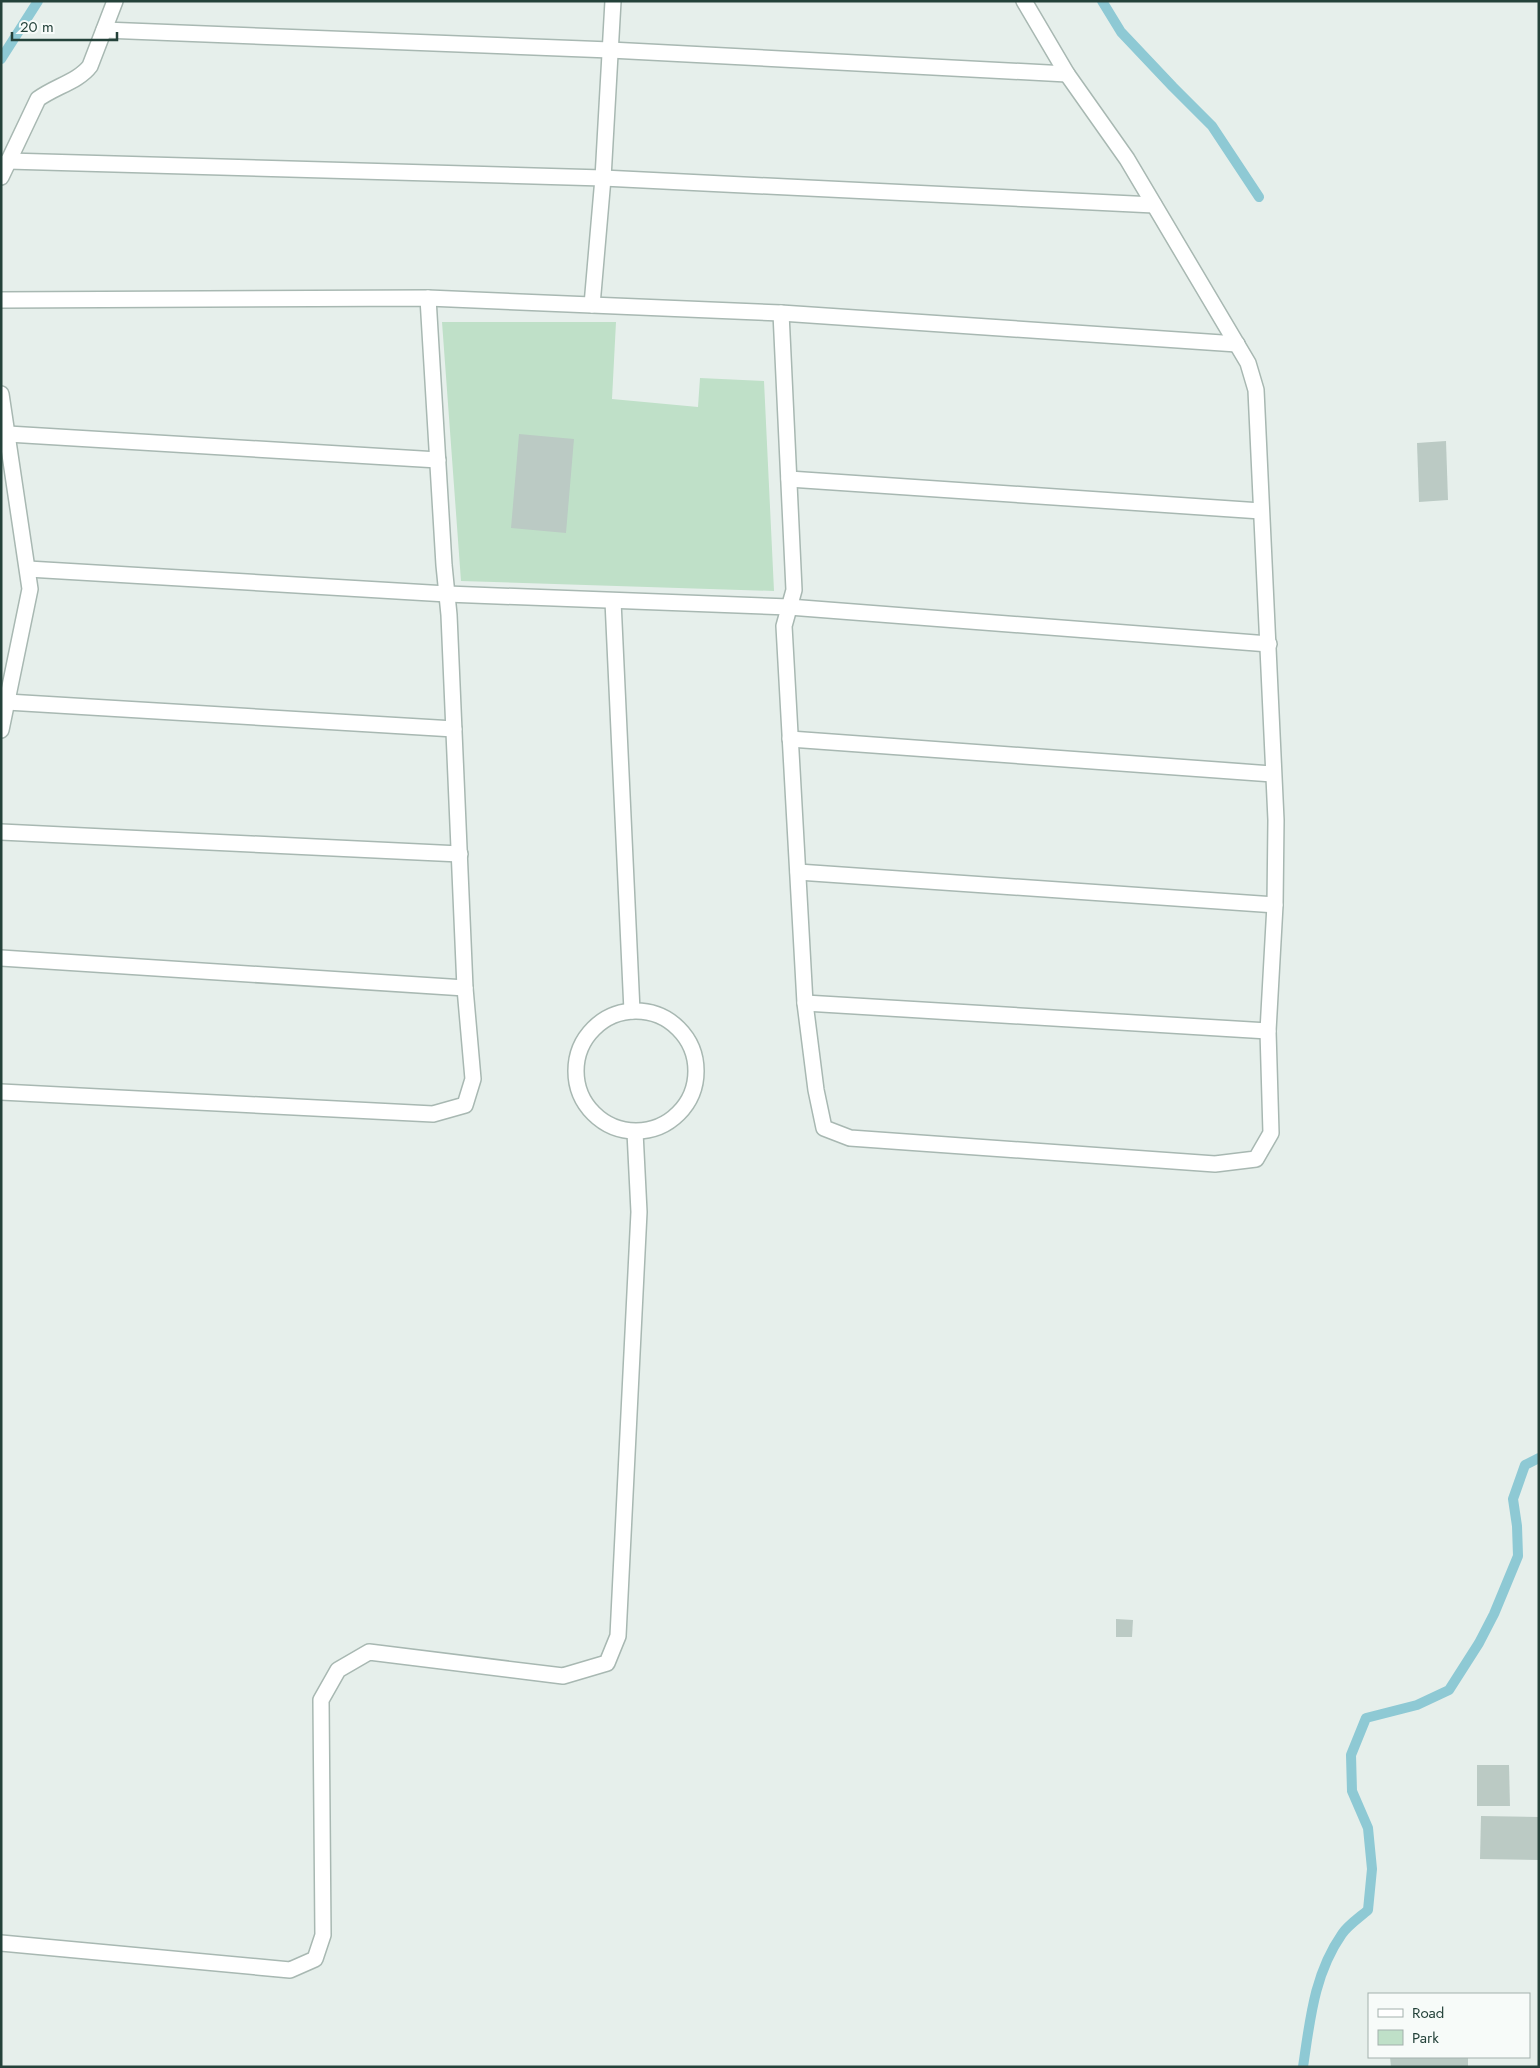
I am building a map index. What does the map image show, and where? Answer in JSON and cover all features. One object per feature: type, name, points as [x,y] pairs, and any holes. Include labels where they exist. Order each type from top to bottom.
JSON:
[{"type":"street","points":[[1,177],[38,99],[49,90],[84,74],[90,66],[115,1]]},
{"type":"street","points":[[592,305],[604,178],[613,1]]},
{"type":"street","points":[[781,313],[794,590],[784,626],[805,1003],[816,1090],[824,1128],[850,1138],[1215,1164],[1256,1159],[1271,1134],[1268,1031],[1275,905],[1276,820],[1269,644],[1254,376],[1127,159],[1067,74],[1024,1]]},
{"type":"street","points":[[104,30],[610,50],[1067,74]]},
{"type":"street","points":[[8,161],[604,178],[1154,205]]},
{"type":"street","points":[[1,300],[428,298],[781,313],[1237,344]]},
{"type":"street","points":[[1,1092],[433,1114],[465,1105],[473,1079],[466,988],[447,594],[428,298]]},
{"type":"street","points":[[1,394],[30,589],[1,730]]},
{"type":"street","points":[[8,434],[438,460]]},
{"type":"street","points":[[788,479],[1261,511]]},
{"type":"street","points":[[28,569],[447,594],[788,607],[1269,644]]},
{"type":"street","points":[[613,601],[632,1011]]},
{"type":"street","points":[[7,702],[454,729]]},
{"type":"street","points":[[790,739],[1273,774]]},
{"type":"street","points":[[1,832],[460,854]]},
{"type":"street","points":[[798,872],[1275,905]]},
{"type":"street","points":[[1,958],[466,988]]},
{"type":"street","points":[[805,1003],[1268,1031]]},
{"type":"street","points":[[632,1011],[651,1013],[669,1021],[684,1034],[693,1051],[697,1070],[694,1089],[686,1106],[679,1114],[672,1120],[654,1129],[635,1132],[619,1129],[604,1122],[591,1111],[582,1097],[577,1082],[576,1065],[580,1048],[600,1022],[632,1011]]},
{"type":"street","points":[[1,1943],[290,1970],[315,1959],[323,1935],[321,1700],[338,1670],[369,1652],[563,1676],[607,1664],[618,1636],[639,1212],[635,1132]]},
{"type":"green space","points":[[442,322],[616,322],[612,399],[698,407],[700,378],[764,381],[774,591],[461,581]]},
{"type":"building","points":[[519,434],[574,439],[566,533],[511,528]]},
{"type":"building","points":[[1446,441],[1448,500],[1419,502],[1417,443]]},
{"type":"building","points":[[1116,1619],[1133,1620],[1132,1637],[1116,1637]]},
{"type":"building","points":[[1477,1765],[1509,1765],[1510,1806],[1477,1806]]},
{"type":"building","points":[[1481,1816],[1539,1817],[1539,1860],[1480,1859]]},
{"type":"building","points":[[1390,2058],[1468,2058],[1468,2067],[1391,2067]]},
{"type":"waterway","points":[[1,59],[38,1]]},
{"type":"waterway","points":[[1102,1],[1121,32],[1212,126],[1259,197]]},
{"type":"waterway","points":[[1303,2067],[1315,1998],[1325,1965],[1345,1931],[1368,1910],[1372,1869],[1368,1828],[1352,1791],[1351,1755],[1366,1718],[1417,1705],[1449,1690],[1479,1643],[1494,1614],[1518,1556],[1517,1526],[1513,1499],[1525,1465],[1539,1458]]}]
